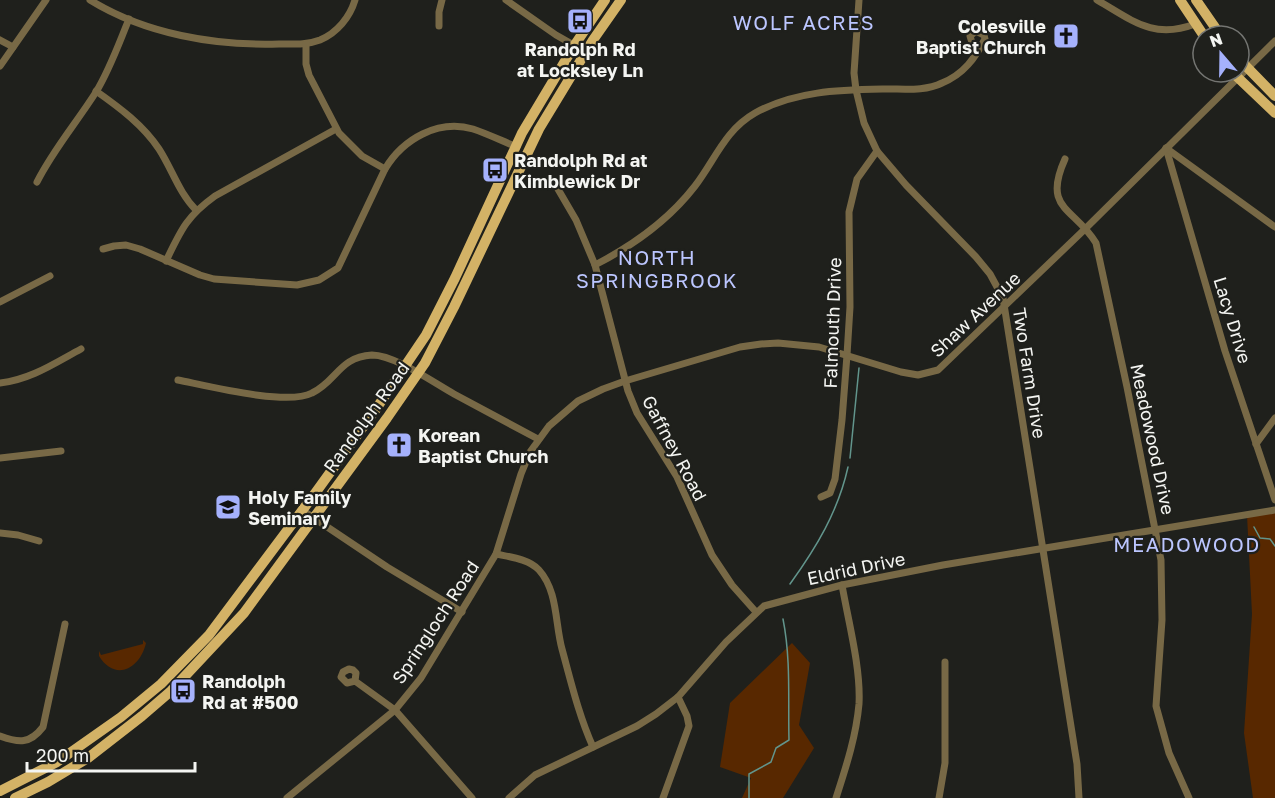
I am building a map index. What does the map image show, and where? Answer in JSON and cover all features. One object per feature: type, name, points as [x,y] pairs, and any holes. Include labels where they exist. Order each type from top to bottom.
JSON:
[{"type":"main road","name":"Randolph Road","points":[[0,791],[57,762],[121,717],[161,684],[208,635],[376,409],[426,335],[522,133],[574,46],[605,0]]},
{"type":"main road","name":"Randolph Road","points":[[15,798],[48,782],[88,758],[142,716],[171,691],[244,613],[425,363],[539,129],[621,0]]},
{"type":"main road","points":[[1180,0],[1195,24]]},
{"type":"main road","points":[[1196,0],[1213,24]]},
{"type":"main road","points":[[1251,73],[1275,96]]},
{"type":"main road","points":[[1244,84],[1275,113]]},
{"type":"street","points":[[0,66],[46,0]]},
{"type":"street","points":[[90,0],[129,19],[168,32],[208,41],[255,45],[306,44],[318,41],[331,35],[340,27],[352,10],[355,0]]},
{"type":"street","points":[[439,26],[442,0]]},
{"type":"street","points":[[506,0],[586,52]]},
{"type":"street","name":"Two Farm Drive","points":[[859,0],[854,73],[856,90],[864,123],[877,151],[990,274],[1003,298],[1077,764],[1079,798]]},
{"type":"street","points":[[1096,0],[1145,27],[1157,30],[1179,29],[1191,25]]},
{"type":"street","points":[[38,182],[46,164],[96,92],[129,19]]},
{"type":"street","points":[[0,39],[13,47]]},
{"type":"street","name":"Shaw Avenue","points":[[1251,63],[1275,41]]},
{"type":"street","points":[[306,44],[306,64],[309,75],[336,129],[357,152],[385,169]]},
{"type":"street","points":[[595,265],[624,250],[663,222],[696,184],[727,136],[736,126],[755,113],[805,94],[917,89],[942,84],[971,64],[978,48]]},
{"type":"street","name":"Shaw Avenue","points":[[496,554],[530,452],[549,426],[578,401],[603,389],[740,347],[778,343],[807,345],[900,372],[918,375],[938,370],[1085,229],[1226,84]]},
{"type":"street","points":[[96,92],[124,111],[144,129],[159,149],[187,201],[196,210]]},
{"type":"street","points":[[103,249],[126,245],[200,275],[220,280],[297,285],[319,280],[338,268],[391,158],[412,138],[441,127],[472,129],[517,147]]},
{"type":"street","points":[[166,261],[183,228],[196,210],[215,196],[336,129]]},
{"type":"street","points":[[1166,148],[1275,227]]},
{"type":"street","name":"Lacy Drive","points":[[1166,148],[1226,351],[1275,500]]},
{"type":"street","name":"Falmouth Drive","points":[[821,497],[830,493],[835,479],[842,420],[850,307],[849,212],[857,179],[877,151]]},
{"type":"street","name":"Meadowood Drive","points":[[1065,159],[1058,176],[1057,195],[1064,208],[1096,243],[1156,530],[1162,586],[1156,706],[1169,753],[1190,798]]},
{"type":"street","name":"Gaffney Road","points":[[555,184],[580,228],[595,265],[625,381],[638,413],[676,477],[712,555],[732,585],[756,612]]},
{"type":"street","points":[[0,302],[50,276]]},
{"type":"street","points":[[0,383],[31,376],[81,349]]},
{"type":"street","points":[[178,380],[269,396],[300,397],[321,388],[341,366],[352,360],[374,355],[418,372],[538,440]]},
{"type":"street","points":[[1256,444],[1275,418]]},
{"type":"street","points":[[0,458],[62,451]]},
{"type":"street","points":[[302,510],[387,567],[462,612]]},
{"type":"street","name":"Eldrid Drive","points":[[509,798],[535,775],[637,726],[656,714],[678,697],[726,642],[764,606],[842,585],[1043,548],[1275,510]]},
{"type":"street","points":[[0,533],[39,541]]},
{"type":"street","points":[[496,554],[532,564],[545,578],[554,606],[561,648],[576,702],[593,747]]},
{"type":"street","name":"Springloch Road","points":[[287,798],[394,710],[421,678],[496,554]]},
{"type":"street","points":[[838,797],[854,742],[859,702],[855,660],[842,585]]},
{"type":"street","points":[[0,736],[20,741],[36,735],[43,727],[65,624]]},
{"type":"street","points":[[939,798],[945,757],[945,662]]},
{"type":"street","points":[[355,681],[394,710],[472,798]]},
{"type":"street","points":[[663,798],[688,726],[687,716],[678,697]]},
{"type":"shaded area","points":[[1275,510],[1275,798],[1253,798],[1244,733],[1252,614],[1247,515]]},
{"type":"shaded area","points":[[143,640],[146,643],[143,652],[133,665],[126,669],[112,669],[99,656],[99,651],[101,655],[143,644]]},
{"type":"shaded area","points":[[792,643],[810,663],[799,725],[814,748],[783,798],[742,798],[751,778],[720,767],[730,703]]},
{"type":"waterway","points":[[850,458],[859,368]]},
{"type":"waterway","points":[[790,584],[825,529],[844,483],[848,467]]},
{"type":"waterway","points":[[1254,527],[1260,538],[1270,539],[1275,546]]},
{"type":"waterway","points":[[749,798],[749,774],[771,762],[776,748],[789,740],[788,664],[783,619]]},
{"type":"place","name":"Randolph Rd at Locksley Ln","points":[[580,21]]},
{"type":"place","name":"Colesville Baptist Church","points":[[1066,36]]},
{"type":"place","name":"Randolph Rd at Kimblewick Dr","points":[[495,170]]},
{"type":"place","name":"Korean Baptist Church","points":[[399,445]]},
{"type":"place","name":"Holy Family Seminary","points":[[228,507]]},
{"type":"place","name":"Randolph Rd at #500","points":[[183,691]]},
{"type":"district","name":"WOLF ACRES","points":[[804,22]]},
{"type":"district","name":"NORTH SPRINGBROOK","points":[[657,268]]},
{"type":"district","name":"MEADOWOOD","points":[[1187,544]]}]
